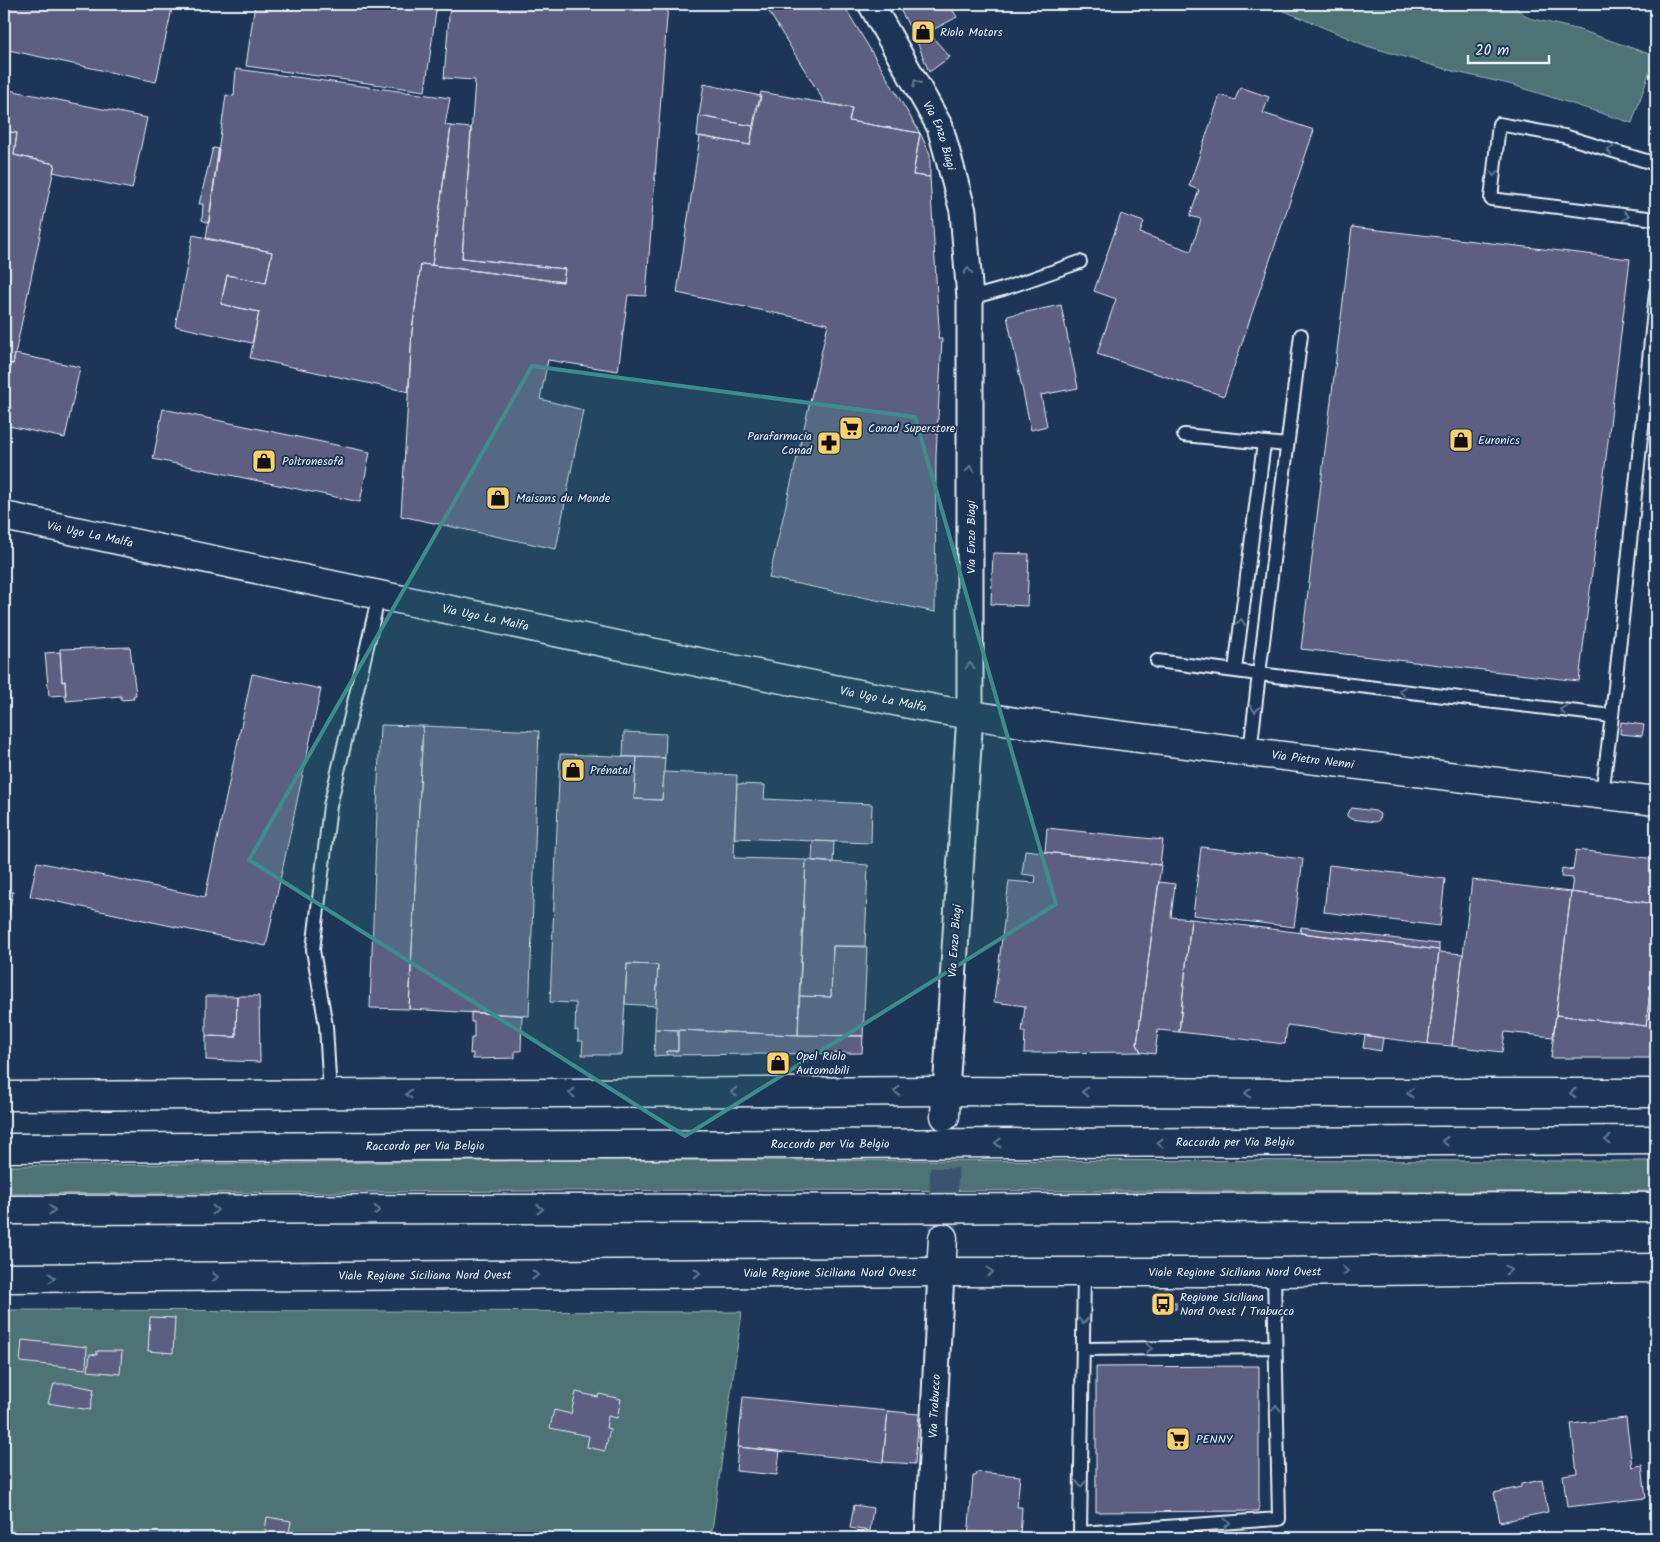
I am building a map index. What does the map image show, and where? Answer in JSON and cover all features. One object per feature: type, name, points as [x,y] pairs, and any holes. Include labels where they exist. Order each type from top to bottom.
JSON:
[{"type":"main road","name":"Via Ugo La Malfa","points":[[4,516],[712,665],[970,715]]},
{"type":"main road","name":"Via Pietro Nenni","points":[[970,715],[1250,752],[1656,800]]},
{"type":"main road","points":[[4,1096],[330,1094],[945,1103],[1300,1093],[1656,1092]]},
{"type":"main road","name":"Raccordo per Via Belgio","points":[[4,1148],[1656,1140]]},
{"type":"main road","points":[[4,1210],[1656,1207]]},
{"type":"main road","points":[[942,1272],[943,1238]]},
{"type":"main road","name":"Viale Regione Siciliana Nord Ovest","points":[[4,1278],[942,1272],[1274,1272],[1656,1268]]},
{"type":"street","name":"Via Enzo Biagi","points":[[871,4],[940,127],[964,211],[970,298],[970,715],[945,1103]]},
{"type":"street","name":"Via Trabucco","points":[[928,1538],[942,1272]]},
{"type":"lane","points":[[1656,164],[1564,136],[1499,124],[1491,200],[1656,219]]},
{"type":"lane","points":[[970,298],[1003,289],[1080,262]]},
{"type":"lane","points":[[1602,794],[1612,716],[1656,292]]},
{"type":"lane","points":[[1250,752],[1301,335]]},
{"type":"lane","points":[[1184,435],[1287,445]]},
{"type":"lane","points":[[1235,670],[1264,443]]},
{"type":"lane","points":[[330,1094],[326,1026],[313,950],[330,806],[379,595]]},
{"type":"lane","points":[[1157,661],[1612,716]]},
{"type":"lane","points":[[1084,1272],[1080,1533],[1279,1519],[1274,1272]]},
{"type":"lane","points":[[1083,1349],[1275,1347]]},
{"type":"highlighted area","points":[[532,366],[915,417],[1056,904],[685,1136],[249,860]]},
{"type":"green space","points":[[1268,4],[1511,4],[1529,18],[1580,30],[1655,56],[1632,123],[1513,85],[1452,71],[1367,46]]},
{"type":"green space","points":[[589,1160],[1656,1161],[1656,1191],[725,1190],[4,1194],[4,1166]]},
{"type":"green space","points":[[4,1310],[742,1312],[711,1538],[4,1538]]},
{"type":"building","points":[[4,4],[173,4],[156,82],[4,49]]},
{"type":"building","points":[[255,4],[437,4],[425,91],[246,66]]},
{"type":"building","points":[[450,4],[668,4],[646,296],[628,295],[618,371],[548,360],[540,399],[583,410],[556,549],[401,516],[412,331],[421,264],[563,282],[565,269],[462,258],[475,80],[444,78]]},
{"type":"building","points":[[764,4],[843,4],[920,133],[849,121],[852,108],[825,103]]},
{"type":"building","points":[[897,4],[949,4],[957,17],[916,39]]},
{"type":"building","points":[[929,33],[950,57],[929,72],[916,39]]},
{"type":"building","points":[[236,69],[450,98],[445,125],[451,126],[432,265],[421,264],[412,331],[409,392],[250,358],[259,312],[221,304],[227,275],[266,283],[272,252],[206,239],[226,95],[234,96]]},
{"type":"building","points":[[704,84],[761,96],[759,105],[757,104],[753,126],[699,116]]},
{"type":"building","points":[[1240,87],[1269,97],[1263,113],[1314,130],[1224,396],[1097,354],[1116,299],[1094,291],[1121,214],[1144,222],[1140,233],[1191,251],[1201,219],[1190,216],[1199,190],[1189,186],[1220,95],[1235,100]]},
{"type":"building","points":[[4,89],[147,118],[132,189],[53,172],[55,164],[14,155],[17,133],[4,131]]},
{"type":"building","points":[[761,92],[852,108],[849,121],[920,133],[913,175],[930,177],[939,328],[938,339],[942,339],[936,455],[935,612],[769,578],[828,324],[677,293],[700,136],[750,145]]},
{"type":"building","points":[[699,116],[753,126],[750,145],[697,136]]},
{"type":"building","points":[[451,126],[471,128],[462,258],[565,269],[563,282],[432,265]]},
{"type":"building","points":[[4,131],[17,133],[14,155],[55,164],[13,364],[4,362]]},
{"type":"building","points":[[920,133],[930,154],[930,177],[913,175]]},
{"type":"building","points":[[213,148],[219,149],[209,223],[202,220],[203,204],[199,204]]},
{"type":"building","points":[[1352,227],[1630,259],[1579,681],[1301,649]]},
{"type":"building","points":[[193,235],[272,252],[266,283],[227,275],[221,304],[259,312],[252,343],[175,326]]},
{"type":"building","points":[[1061,305],[1078,388],[1041,395],[1047,426],[1031,430],[1007,316]]},
{"type":"building","points":[[15,354],[80,367],[65,438],[4,425],[4,362],[13,364]]},
{"type":"building","points":[[163,409],[370,452],[360,502],[153,459]]},
{"type":"building","points":[[993,553],[1029,554],[1027,606],[991,604]]},
{"type":"building","points":[[130,647],[136,695],[133,696],[134,699],[121,700],[121,696],[66,701],[65,681],[62,682],[60,649]]},
{"type":"building","points":[[60,652],[62,682],[65,681],[66,695],[49,696],[45,653]]},
{"type":"building","points":[[252,674],[321,689],[266,946],[30,896],[37,862],[205,897]]},
{"type":"building","points":[[1621,722],[1644,725],[1642,736],[1620,734]]},
{"type":"building","points":[[380,725],[423,726],[409,1009],[370,1008]]},
{"type":"building","points":[[423,726],[539,731],[529,1016],[409,1009]]},
{"type":"building","points":[[624,732],[666,734],[665,758],[623,757]]},
{"type":"building","points":[[560,754],[637,757],[634,799],[662,800],[664,772],[737,775],[734,858],[806,860],[798,1035],[655,1029],[658,965],[627,964],[622,1055],[582,1055],[583,1041],[578,1041],[578,1030],[575,1031],[576,1003],[550,1002]]},
{"type":"building","points":[[637,757],[665,758],[662,800],[634,799]]},
{"type":"building","points":[[737,784],[765,785],[764,799],[872,804],[871,843],[734,838]]},
{"type":"building","points":[[1352,808],[1375,811],[1380,814],[1379,820],[1376,822],[1351,819],[1347,816],[1347,813]]},
{"type":"building","points":[[1047,828],[1163,840],[1160,865],[1045,852]]},
{"type":"building","points":[[813,841],[834,842],[833,863],[812,861]]},
{"type":"building","points":[[1201,847],[1303,859],[1294,927],[1193,915]]},
{"type":"building","points":[[1025,850],[1161,865],[1137,1044],[1141,1052],[1024,1053],[1025,1032],[1022,1032],[1025,1006],[994,1002],[1009,881],[1035,883],[1036,876],[1022,874]]},
{"type":"building","points":[[1576,850],[1656,859],[1656,904],[1571,892],[1573,878],[1561,877],[1562,868],[1573,870]]},
{"type":"building","points":[[806,860],[868,865],[865,946],[833,946],[831,997],[799,996]]},
{"type":"building","points":[[1329,865],[1445,879],[1440,926],[1324,912]]},
{"type":"building","points":[[1472,880],[1571,892],[1553,1037],[1505,1032],[1502,1052],[1452,1046]]},
{"type":"building","points":[[1159,882],[1175,884],[1171,917],[1191,919],[1179,1032],[1158,1030],[1155,1054],[1141,1052],[1137,1044]]},
{"type":"building","points":[[4,890],[13,892],[6,927],[4,927]]},
{"type":"building","points":[[1571,892],[1656,904],[1656,938],[1646,1026],[1556,1015]]},
{"type":"building","points":[[1191,919],[1439,950],[1428,1044],[1287,1025],[1285,1044],[1179,1032]]},
{"type":"building","points":[[1301,927],[1439,944],[1439,950],[1300,933]]},
{"type":"building","points":[[833,946],[867,947],[863,1036],[798,1035],[799,996],[831,997]]},
{"type":"building","points":[[1655,948],[1656,1017],[1651,1058],[1551,1058],[1556,1015],[1646,1026]]},
{"type":"building","points":[[1439,952],[1463,954],[1452,1046],[1428,1044]]},
{"type":"building","points":[[627,964],[658,965],[656,1006],[625,1004]]},
{"type":"building","points":[[206,996],[237,996],[236,1037],[206,1036]]},
{"type":"building","points":[[237,996],[259,996],[260,1062],[206,1060],[206,1036],[236,1037]]},
{"type":"building","points":[[471,1012],[522,1015],[521,1051],[515,1051],[515,1058],[473,1059],[473,1053],[470,1054],[471,1038],[474,1038],[474,1022],[471,1022]]},
{"type":"building","points":[[655,1029],[678,1030],[678,1051],[667,1051],[667,1055],[654,1056]]},
{"type":"building","points":[[678,1030],[863,1036],[862,1053],[667,1055],[667,1051],[678,1051]]},
{"type":"building","points":[[1365,1035],[1383,1038],[1381,1051],[1363,1048]]},
{"type":"building","points":[[1176,1302],[1176,1309],[1159,1309],[1159,1303]]},
{"type":"building","points":[[150,1317],[175,1318],[173,1353],[148,1351]]},
{"type":"building","points":[[22,1340],[87,1347],[86,1369],[20,1362]]},
{"type":"building","points":[[97,1351],[122,1351],[120,1374],[88,1371],[90,1354],[97,1355]]},
{"type":"building","name":"PENNY","points":[[1259,1366],[1259,1511],[1096,1512],[1096,1367]]},
{"type":"building","points":[[54,1384],[69,1384],[94,1389],[90,1410],[48,1403]]},
{"type":"building","points":[[576,1392],[598,1397],[599,1394],[621,1399],[617,1418],[608,1416],[606,1428],[610,1429],[605,1451],[587,1447],[589,1436],[550,1428],[554,1410],[571,1414]]},
{"type":"building","points":[[743,1397],[888,1411],[883,1462],[738,1447]]},
{"type":"building","points":[[888,1411],[919,1414],[915,1464],[883,1462]]},
{"type":"building","points":[[1626,1418],[1632,1467],[1642,1465],[1646,1498],[1567,1507],[1563,1475],[1577,1473],[1571,1424]]},
{"type":"building","points":[[738,1447],[780,1451],[777,1475],[736,1471]]},
{"type":"building","points":[[977,1472],[1020,1476],[1017,1507],[1022,1507],[1020,1537],[968,1538],[973,1476],[976,1476]]},
{"type":"building","points":[[1542,1480],[1548,1512],[1500,1522],[1494,1493],[1521,1487],[1521,1484]]},
{"type":"building","points":[[854,1505],[873,1508],[870,1531],[850,1528]]},
{"type":"building","points":[[267,1517],[291,1521],[288,1538],[264,1538]]},
{"type":"tunnel","points":[[943,1238],[945,1120]]},
{"type":"place","name":"Riolo Motors","points":[[923,32]]},
{"type":"place","name":"Conad Superstore","points":[[851,428]]},
{"type":"place","name":"Euronics","points":[[1461,440]]},
{"type":"place","name":"Parafarmacia Conad","points":[[829,443]]},
{"type":"place","name":"Poltronesofà","points":[[264,461]]},
{"type":"place","name":"Maisons du Monde","points":[[498,498]]},
{"type":"place","name":"Prénatal","points":[[573,770]]},
{"type":"place","name":"Opel Riolo Automobili","points":[[778,1063]]},
{"type":"place","name":"Regione Siciliana Nord Ovest / Trabucco","points":[[1163,1304]]},
{"type":"place","name":"PENNY","points":[[1178,1439]]}]
